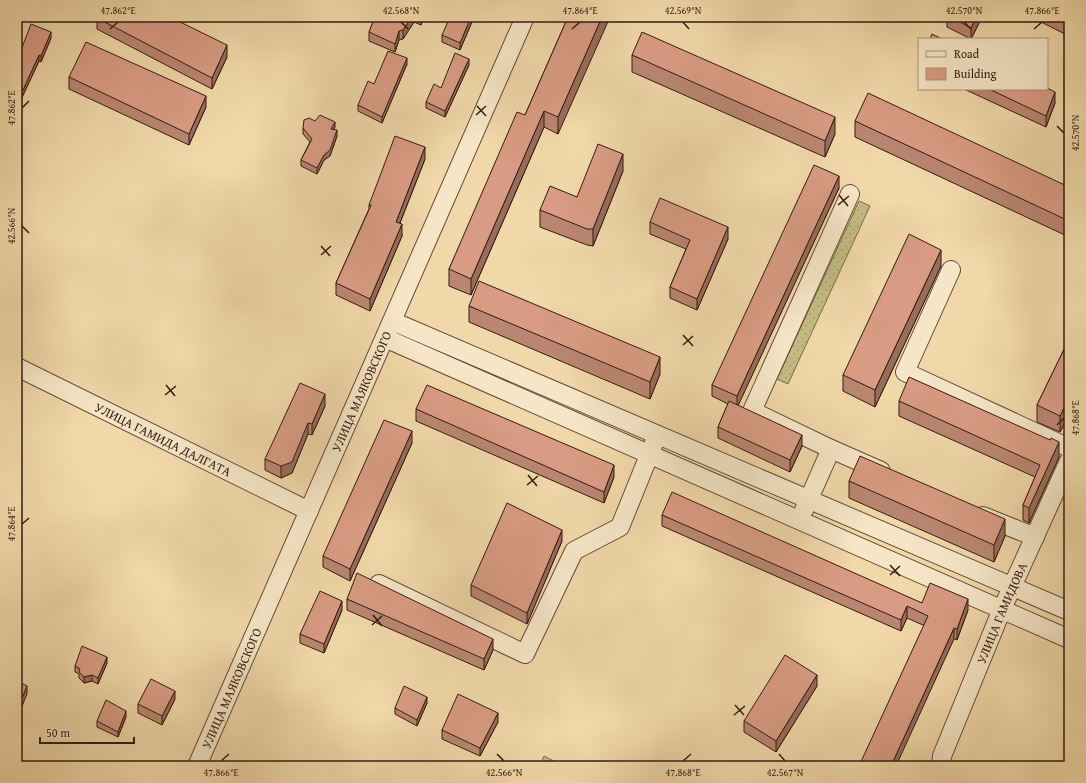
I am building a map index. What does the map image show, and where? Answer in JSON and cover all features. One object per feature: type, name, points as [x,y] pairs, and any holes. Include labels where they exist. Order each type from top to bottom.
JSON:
[{"type":"street","name":"УЛИЦА МАЯКОВСКОГО","points":[[197,766],[525,17]]},
{"type":"street","points":[[850,194],[752,411],[896,477]]},
{"type":"street","points":[[951,270],[904,372],[1069,448]]},
{"type":"street","points":[[392,321],[1069,611]]},
{"type":"street","points":[[385,338],[1069,639]]},
{"type":"street","name":"УЛИЦА ГАМИДА ДАЛГАТА","points":[[17,367],[309,510]]},
{"type":"street","points":[[378,583],[525,654],[574,551],[620,527],[658,435]]},
{"type":"street","points":[[800,520],[831,448]]},
{"type":"street","name":"УЛИЦА ГАМИДОВА","points":[[941,766],[942,756],[1002,609],[1069,462]]},
{"type":"street","points":[[968,509],[1035,537]]},
{"type":"shaded area","points":[[859,201],[870,206],[788,384],[777,379]]},
{"type":"shaded area","points":[[544,756],[563,766],[540,766]]},
{"type":"building","points":[[170,17],[227,45],[212,78],[97,18]]},
{"type":"building","points":[[375,17],[412,17],[403,30],[399,31],[395,44],[369,32]]},
{"type":"building","points":[[450,17],[471,17],[460,43],[442,35]]},
{"type":"building","points":[[568,17],[602,17],[558,117],[544,111],[471,279],[449,269],[517,112],[525,115]]},
{"type":"building","points":[[951,17],[976,17],[971,28]]},
{"type":"building","points":[[1054,17],[1069,17],[1069,25]]},
{"type":"building","points":[[31,24],[51,32],[41,56],[39,55],[17,103],[17,57],[18,58]]},
{"type":"building","points":[[642,32],[835,117],[825,141],[632,55]]},
{"type":"building","points":[[932,34],[940,38],[930,38]]},
{"type":"building","points":[[86,42],[206,96],[189,134],[69,77]]},
{"type":"building","points":[[388,51],[407,58],[382,117],[358,105],[368,81],[374,84]]},
{"type":"building","points":[[455,53],[469,59],[445,111],[426,102],[434,84],[441,88]]},
{"type":"building","points":[[1048,88],[1055,92],[1046,116],[991,90],[1048,90]]},
{"type":"building","points":[[868,93],[1069,187],[1069,221],[855,121]]},
{"type":"building","points":[[320,115],[335,122],[331,129],[337,130],[330,150],[324,155],[317,168],[301,160],[312,139],[303,128],[304,120],[309,118],[315,121]]},
{"type":"building","points":[[395,136],[425,147],[396,222],[402,224],[370,299],[336,283],[371,205],[369,205]]},
{"type":"building","points":[[598,144],[623,154],[593,229],[587,229],[540,210],[550,186],[577,197]]},
{"type":"building","points":[[814,165],[839,176],[737,396],[712,385]]},
{"type":"building","points":[[660,198],[728,227],[697,299],[670,287],[690,240],[650,222]]},
{"type":"building","points":[[909,234],[941,250],[875,390],[843,375]]},
{"type":"building","points":[[479,281],[660,357],[650,382],[469,306]]},
{"type":"building","points":[[1069,339],[1069,398],[1060,416],[1037,405]]},
{"type":"building","points":[[909,377],[1050,440],[1051,438],[1059,442],[1029,508],[1023,505],[1040,465],[899,401]]},
{"type":"building","points":[[300,383],[325,394],[312,424],[308,423],[292,462],[281,466],[265,459]]},
{"type":"building","points":[[427,385],[614,465],[604,492],[416,409]]},
{"type":"building","points":[[729,401],[802,435],[790,460],[718,427]]},
{"type":"building","points":[[384,420],[412,431],[350,569],[323,556]]},
{"type":"building","points":[[860,456],[1005,519],[994,545],[849,481]]},
{"type":"building","points":[[672,492],[922,603],[930,583],[968,599],[957,629],[954,628],[891,766],[859,766],[928,616],[907,606],[901,620],[662,515]]},
{"type":"building","points":[[507,503],[562,530],[527,613],[471,585]]},
{"type":"building","points":[[357,573],[493,639],[484,659],[347,599]]},
{"type":"building","points":[[320,591],[342,601],[324,644],[300,634]]},
{"type":"building","points":[[82,646],[107,657],[98,678],[92,675],[84,677],[79,672],[80,669],[75,666]]},
{"type":"building","points":[[785,655],[817,675],[776,741],[744,721]]},
{"type":"building","points":[[151,679],[175,691],[162,716],[138,704]]},
{"type":"building","points":[[17,681],[27,686],[18,708],[17,707]]},
{"type":"building","points":[[404,686],[427,697],[417,720],[395,708]]},
{"type":"building","points":[[458,694],[498,713],[480,748],[442,730]]},
{"type":"building","points":[[106,700],[126,711],[118,732],[97,721]]}]
